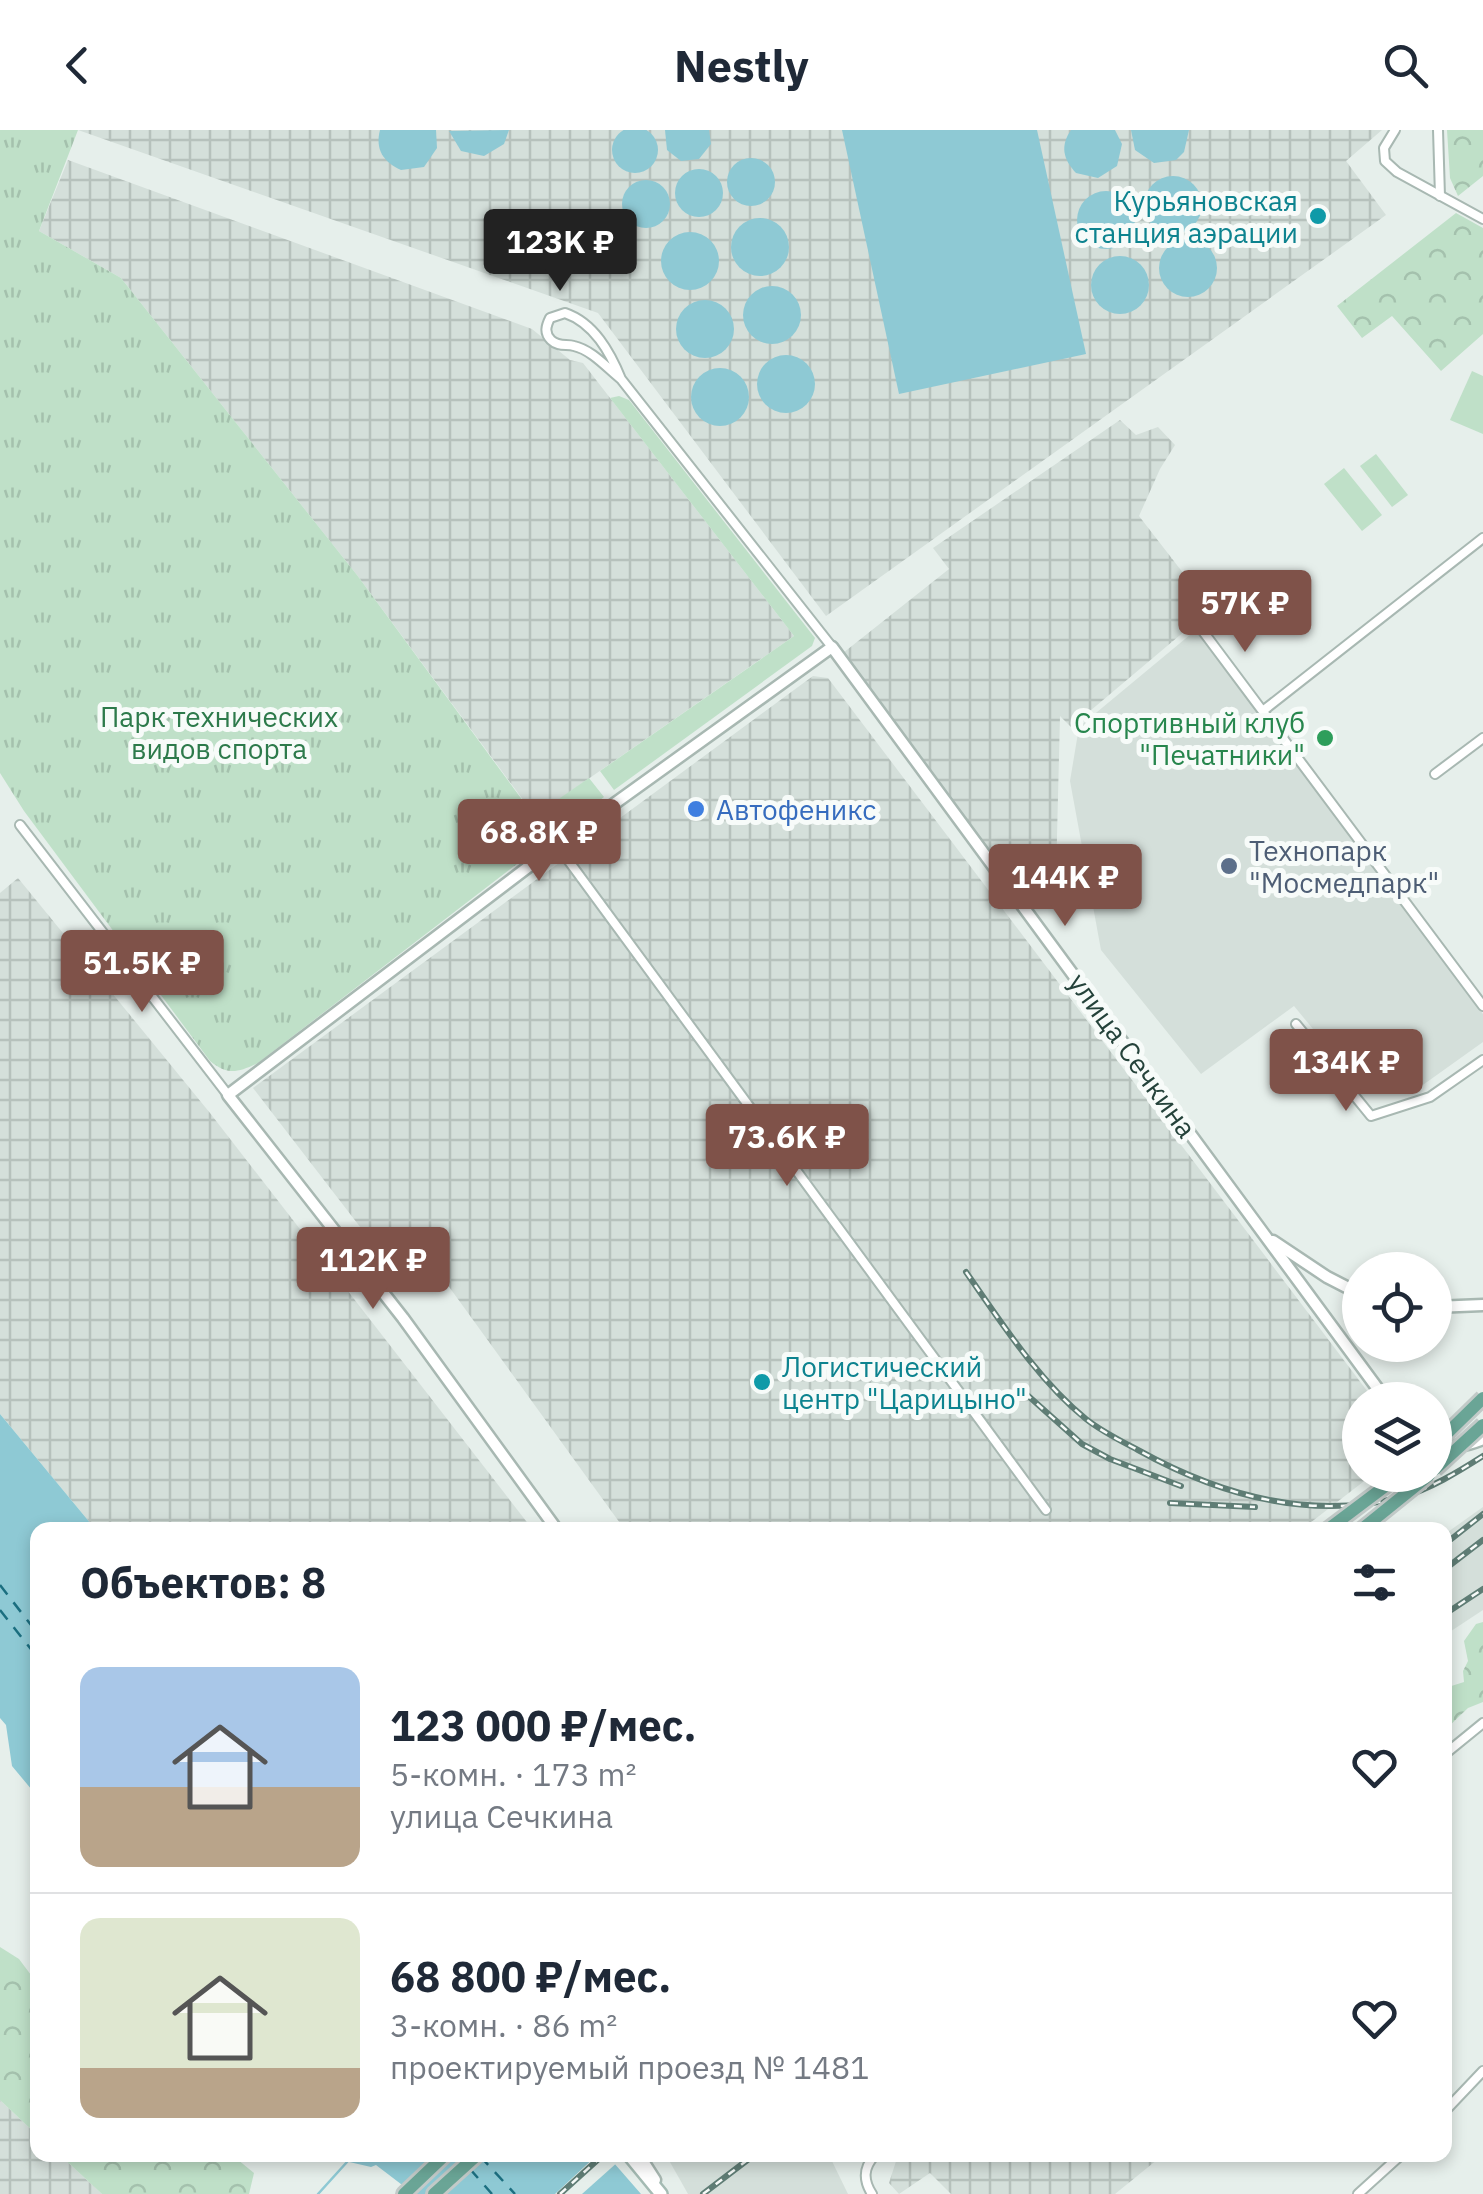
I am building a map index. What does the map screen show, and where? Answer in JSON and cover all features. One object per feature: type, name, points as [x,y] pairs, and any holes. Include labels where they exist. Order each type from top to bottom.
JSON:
[{"type":"main road","points":[[1452,1428],[1483,1398]]},
{"type":"main road","points":[[1452,1453],[1483,1424]]},
{"type":"main road","points":[[1338,1522],[1377,1492]]},
{"type":"main road","points":[[1371,1522],[1407,1492]]},
{"type":"main road","points":[[404,2194],[437,2162]]},
{"type":"main road","points":[[434,2194],[470,2162]]},
{"type":"main road","points":[[632,2162],[660,2194]]},
{"type":"street","points":[[1395,130],[1384,148],[1385,161],[1397,172],[1483,219]]},
{"type":"street","points":[[1438,130],[1440,196]]},
{"type":"street","name":"улица Сечкина","points":[[621,379],[612,357],[587,327],[564,313],[550,318],[546,327],[552,342],[590,353],[621,379],[832,647],[1373,1382]]},
{"type":"street","points":[[1264,710],[1483,538]]},
{"type":"street","points":[[1196,622],[1483,1006]]},
{"type":"street","points":[[228,1094],[558,845],[832,647]]},
{"type":"street","points":[[1435,774],[1483,738]]},
{"type":"street","points":[[20,825],[403,1318],[548,1522]]},
{"type":"street","points":[[558,845],[1046,1510]]},
{"type":"street","points":[[1296,1024],[1371,1116],[1430,1097],[1483,1060]]},
{"type":"street","points":[[1264,1234],[1302,1262],[1342,1284]]},
{"type":"street","points":[[1452,1306],[1483,1305]]},
{"type":"street","points":[[1361,1362],[1361,1366]]},
{"type":"street","points":[[1452,1447],[1483,1439]]},
{"type":"street","points":[[1452,1748],[1483,1723]]},
{"type":"street","points":[[1452,2104],[1483,2072]]},
{"type":"street","points":[[643,2162],[660,2194]]},
{"type":"street","points":[[870,2162],[866,2184],[872,2194]]},
{"type":"street","points":[[1358,2194],[1393,2162]]},
{"type":"shaded area","name":"Курьяновская станция аэрации","points":[[78,130],[1382,130],[1346,161],[1386,215],[826,616],[598,313]]},
{"type":"shaded area","points":[[68,160],[532,329],[570,360],[583,363],[794,636],[535,816],[357,575],[121,278],[39,231]]},
{"type":"shaded area","points":[[1120,420],[1136,435],[1158,427],[1175,445],[1139,516],[1211,609],[1071,727],[1060,716],[1056,877],[1026,903],[843,653],[949,569],[933,548]]},
{"type":"shaded area","name":"Технопарк \"Мосмедпарк\"","points":[[1197,629],[1483,1014],[1483,1042],[1420,1087],[1398,1059],[1360,1086],[1294,1006],[1201,1074],[1101,950],[1070,781],[1079,727]]},
{"type":"shaded area","points":[[813,676],[828,678],[1360,1382],[1342,1382],[1342,1492],[1350,1492],[1311,1522],[619,1522],[413,1237],[384,1258],[253,1088]]},
{"type":"shaded area","points":[[18,878],[210,1113],[527,1522],[89,1522],[0,1414],[0,893]]},
{"type":"shaded area","points":[[1483,1507],[1483,1610],[1452,1630],[1452,1529]]},
{"type":"shaded area","points":[[0,2100],[30,2128],[30,2162],[68,2162],[102,2194],[0,2194]]},
{"type":"shaded area","points":[[670,2162],[832,2162],[848,2194],[688,2194]]},
{"type":"shaded area","points":[[896,2162],[1154,2162],[1115,2194],[951,2194],[930,2173],[899,2194],[889,2183]]},
{"type":"green space","name":"Парк технических видов спорта","points":[[0,130],[78,130],[39,231],[121,278],[357,575],[534,816],[589,778],[604,797],[258,1063],[239,1070],[228,1071],[210,1061],[0,773]]},
{"type":"green space","points":[[1447,130],[1483,130],[1483,176],[1458,196],[1450,178]]},
{"type":"green space","points":[[1456,213],[1483,228],[1483,334],[1441,371],[1392,316],[1362,338],[1337,306]]},
{"type":"green space","points":[[1472,371],[1483,376],[1483,434],[1450,420]]},
{"type":"green space","points":[[610,398],[629,400],[815,638],[812,646],[614,790],[600,771],[794,636]]},
{"type":"green space","points":[[1376,454],[1408,495],[1392,507],[1360,466]]},
{"type":"green space","points":[[1344,468],[1382,515],[1362,531],[1324,484]]},
{"type":"green space","points":[[1483,1622],[1483,1702],[1468,1708],[1452,1723],[1452,1686],[1464,1682],[1463,1671],[1468,1661],[1464,1641],[1476,1624]]},
{"type":"green space","points":[[0,1947],[19,1959],[30,1974],[30,2128],[0,2100]]},
{"type":"green space","points":[[68,2162],[241,2162],[254,2173],[249,2194],[102,2194]]},
{"type":"water","points":[[635,127],[651,134],[658,150],[651,166],[635,173],[619,166],[612,150],[619,134]]},
{"type":"water","points":[[380,130],[436,130],[437,148],[424,167],[401,170],[382,154]]},
{"type":"water","points":[[509,130],[504,144],[484,156],[461,151],[449,131]]},
{"type":"water","points":[[665,130],[709,130],[711,144],[699,159],[681,161],[667,150]]},
{"type":"water","points":[[842,130],[1037,130],[1086,354],[899,394]]},
{"type":"water","points":[[1071,130],[1115,130],[1122,144],[1117,166],[1098,178],[1076,173],[1064,152]]},
{"type":"water","points":[[1131,130],[1189,130],[1184,152],[1176,160],[1154,163],[1135,150]]},
{"type":"water","points":[[751,158],[768,165],[775,182],[768,199],[751,206],[734,199],[727,182],[734,165]]},
{"type":"water","points":[[699,169],[716,176],[723,193],[716,210],[699,217],[682,210],[675,193],[682,176]]},
{"type":"water","points":[[1173,176],[1194,184],[1202,205],[1194,226],[1173,234],[1152,226],[1144,205],[1152,184]]},
{"type":"water","points":[[646,180],[663,187],[670,204],[663,221],[646,228],[629,221],[622,204],[629,187]]},
{"type":"water","points":[[1106,191],[1127,199],[1135,220],[1127,241],[1106,249],[1085,241],[1077,220],[1085,199]]},
{"type":"water","points":[[760,218],[780,227],[789,247],[780,267],[760,276],[740,267],[731,247],[740,227]]},
{"type":"water","points":[[690,232],[710,241],[719,261],[710,281],[690,290],[670,281],[661,261],[670,241]]},
{"type":"water","points":[[1188,239],[1209,247],[1217,268],[1209,289],[1188,297],[1167,289],[1159,268],[1167,247]]},
{"type":"water","points":[[1120,256],[1141,264],[1149,285],[1141,306],[1120,314],[1099,306],[1091,285],[1099,264]]},
{"type":"water","points":[[772,286],[792,295],[801,315],[792,335],[772,344],[752,335],[743,315],[752,295]]},
{"type":"water","points":[[705,300],[725,309],[734,329],[725,349],[705,358],[685,349],[676,329],[685,309]]},
{"type":"water","points":[[786,355],[806,364],[815,384],[806,404],[786,413],[766,404],[757,384],[766,364]]},
{"type":"water","points":[[720,368],[740,377],[749,397],[740,417],[720,426],[700,417],[691,397],[700,377]]},
{"type":"water","points":[[0,1414],[89,1522],[30,1522],[30,1788],[12,1766],[6,1725],[0,1718]]},
{"type":"water","points":[[349,2162],[613,2162],[641,2194],[414,2194],[376,2165]]},
{"type":"pier","points":[[589,2162],[618,2162],[582,2194],[555,2194]]},
{"type":"waterway","points":[[318,2194],[347,2162]]},
{"type":"ferry route","points":[[0,1585],[30,1624]]},
{"type":"ferry route","points":[[0,1610],[30,1648]]},
{"type":"ferry route","points":[[486,2162],[515,2194]]},
{"type":"ferry route","points":[[470,2169],[492,2194]]},
{"type":"railway","points":[[966,1272],[1021,1350],[1068,1404],[1111,1436],[1200,1480],[1299,1505],[1367,1504],[1423,1489],[1483,1456]]},
{"type":"railway","points":[[1025,1393],[1082,1444],[1181,1486]]},
{"type":"railway","points":[[1170,1503],[1255,1507]]},
{"type":"railway","points":[[1452,1538],[1483,1514]]},
{"type":"railway","points":[[1452,1564],[1483,1540]]},
{"type":"railway","points":[[1452,1609],[1483,1589]]},
{"type":"railway","points":[[560,2194],[595,2162]]},
{"type":"railway","points":[[703,2194],[745,2162]]},
{"type":"place","name":"Курьяновская станция аэрации","points":[[1318,216]]},
{"type":"place","name":"Спортивный клуб \"Печатники\"","points":[[1325,738]]},
{"type":"place","name":"Автофеникс","points":[[696,809]]},
{"type":"place","name":"Технопарк \"Мосмедпарк\"","points":[[1229,866]]},
{"type":"place","name":"Логистический центр \"Царицыно\"","points":[[762,1382]]}]
